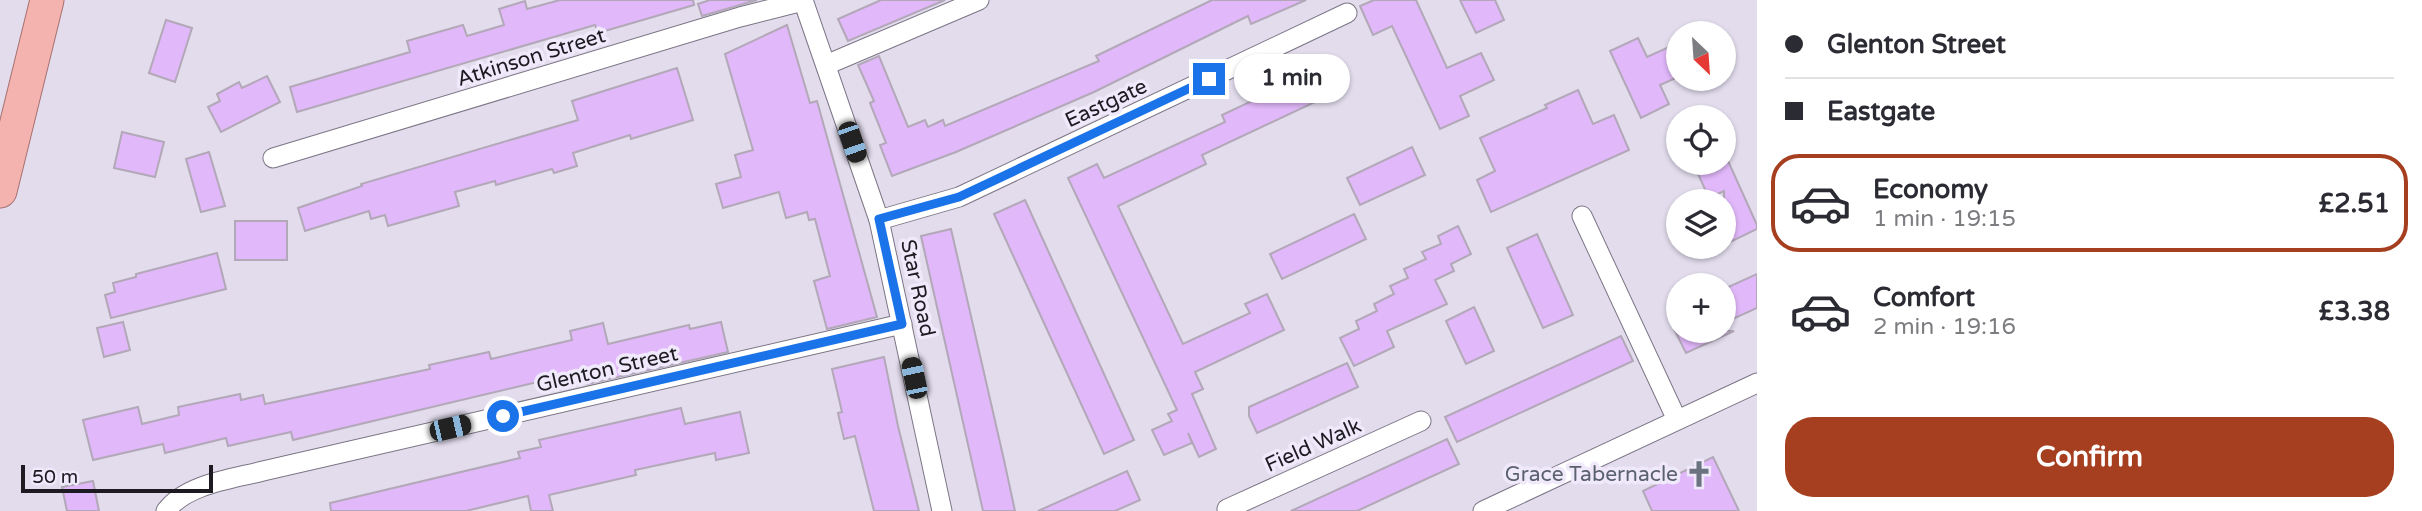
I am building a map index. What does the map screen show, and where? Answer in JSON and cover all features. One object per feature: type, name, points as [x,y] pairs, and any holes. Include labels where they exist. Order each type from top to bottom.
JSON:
[{"type":"highway","points":[[0,191],[47,0]]},
{"type":"street","name":"Star Road","points":[[803,0],[879,219],[942,511]]},
{"type":"street","name":"Atkinson Street","points":[[273,158],[803,0]]},
{"type":"street","points":[[826,65],[979,0]]},
{"type":"street","name":"Eastgate","points":[[879,219],[959,197],[1347,13]]},
{"type":"street","points":[[1582,216],[1677,420]]},
{"type":"street","name":"Glenton Street","points":[[166,511],[173,501],[206,486],[902,324]]},
{"type":"street","points":[[1483,511],[1757,383]]},
{"type":"street","name":"Field Walk","points":[[1228,511],[1227,509],[1421,421]]},
{"type":"building","points":[[560,0],[693,0],[694,5],[598,33],[595,25],[297,112],[290,87],[410,52],[407,41],[463,25],[467,36],[504,25],[499,9],[525,1],[527,9]]},
{"type":"building","points":[[710,0],[757,0],[702,16],[698,4]]},
{"type":"building","points":[[881,0],[945,0],[848,41],[838,19]]},
{"type":"building","points":[[1212,0],[1306,0],[1251,24],[1248,16],[1094,92],[956,152],[892,176],[880,145],[886,143],[870,103],[874,101],[858,65],[879,56],[908,127],[925,120],[928,127],[943,120],[945,126],[1099,61],[1096,56]]},
{"type":"building","points":[[1374,0],[1416,0],[1447,68],[1481,53],[1494,80],[1460,96],[1469,116],[1440,129],[1392,26],[1373,35],[1360,6]]},
{"type":"building","points":[[1460,0],[1495,0],[1504,20],[1476,33]]},
{"type":"building","points":[[166,20],[192,28],[175,82],[149,73]]},
{"type":"building","points":[[787,25],[810,103],[817,101],[877,317],[827,329],[814,281],[830,276],[815,219],[809,220],[807,212],[786,218],[779,192],[723,208],[716,184],[741,177],[735,155],[753,150],[725,54]]},
{"type":"building","points":[[1638,38],[1647,57],[1666,48],[1666,82],[1660,85],[1669,104],[1641,118],[1610,51]]},
{"type":"building","points":[[677,68],[693,120],[631,139],[630,135],[573,153],[577,166],[554,173],[552,169],[496,185],[495,181],[455,192],[459,206],[388,226],[385,215],[371,219],[369,211],[305,231],[298,208],[362,186],[361,184],[578,120],[572,101]]},
{"type":"building","points":[[267,76],[280,102],[221,132],[208,107],[220,101],[217,94],[239,82],[242,88]]},
{"type":"building","points":[[1305,76],[1317,101],[1202,155],[1206,164],[1118,206],[1183,344],[1250,313],[1245,304],[1267,294],[1284,330],[1195,372],[1203,389],[1192,394],[1216,449],[1199,457],[1188,433],[1192,443],[1164,455],[1152,430],[1172,421],[1168,414],[1177,410],[1068,178],[1097,164],[1104,178],[1225,122],[1222,115]]},
{"type":"building","points":[[1578,90],[1593,124],[1614,115],[1629,150],[1491,212],[1477,180],[1495,171],[1480,138],[1547,108],[1545,105]]},
{"type":"building","points":[[122,132],[164,142],[155,177],[114,168]]},
{"type":"building","points":[[1412,147],[1425,175],[1360,205],[1347,178]]},
{"type":"building","points":[[209,152],[225,206],[201,212],[186,159]]},
{"type":"building","points":[[1698,175],[1734,175],[1757,229],[1736,239],[1736,189],[1705,189]]},
{"type":"building","points":[[1025,200],[1134,440],[1104,454],[994,214]]},
{"type":"building","points":[[1354,214],[1366,239],[1282,279],[1270,254]]},
{"type":"building","points":[[235,221],[287,221],[287,260],[235,260]]},
{"type":"building","points":[[1458,226],[1471,254],[1451,264],[1454,271],[1435,280],[1447,304],[1387,331],[1394,347],[1354,366],[1340,338],[1359,329],[1356,321],[1377,311],[1374,304],[1394,294],[1390,286],[1408,278],[1404,269],[1426,259],[1422,252],[1441,244],[1438,236]]},
{"type":"building","points":[[951,229],[1015,511],[983,511],[921,236]]},
{"type":"building","points":[[1537,234],[1573,315],[1543,328],[1507,248]]},
{"type":"building","points":[[217,253],[226,289],[111,318],[105,295],[115,292],[113,283],[136,277],[136,274]]},
{"type":"building","points":[[1757,274],[1757,308],[1736,318],[1736,284]]},
{"type":"building","points":[[1474,307],[1494,351],[1466,364],[1446,321]]},
{"type":"building","points":[[123,322],[130,350],[104,357],[97,328]]},
{"type":"building","points":[[721,322],[728,352],[587,384],[584,371],[293,440],[291,432],[228,446],[226,438],[165,453],[163,444],[93,460],[83,420],[138,407],[142,424],[179,415],[178,407],[240,394],[241,400],[263,395],[265,404],[430,369],[429,365],[489,352],[491,359],[572,340],[570,331],[603,323],[608,344],[689,325],[690,329]]},
{"type":"building","points":[[1621,336],[1633,361],[1457,442],[1445,417]]},
{"type":"building","points":[[1681,343],[1708,343],[1686,353]]},
{"type":"building","points":[[884,357],[919,511],[874,511],[855,436],[844,439],[838,413],[842,412],[832,369]]},
{"type":"building","points":[[1347,363],[1358,387],[1257,433],[1249,416],[1249,407]]},
{"type":"building","points":[[681,408],[685,424],[740,412],[749,453],[716,460],[715,453],[635,470],[636,475],[549,495],[553,511],[531,511],[528,496],[466,511],[331,511],[330,503],[520,458],[518,452],[541,447],[539,440]]},
{"type":"building","points":[[1447,439],[1459,464],[1357,511],[1291,511]]},
{"type":"building","name":"Grace Tabernacle","points":[[1713,457],[1739,511],[1652,511],[1643,491]]},
{"type":"building","points":[[1127,471],[1140,500],[1115,511],[1038,511]]},
{"type":"building","points":[[93,481],[99,511],[67,511],[62,487]]},
{"type":"place","name":"Grace Tabernacle","points":[[1699,474]]},
{"type":"route","points":[[503,416],[902,324],[879,219],[959,197],[1209,79]]}]
